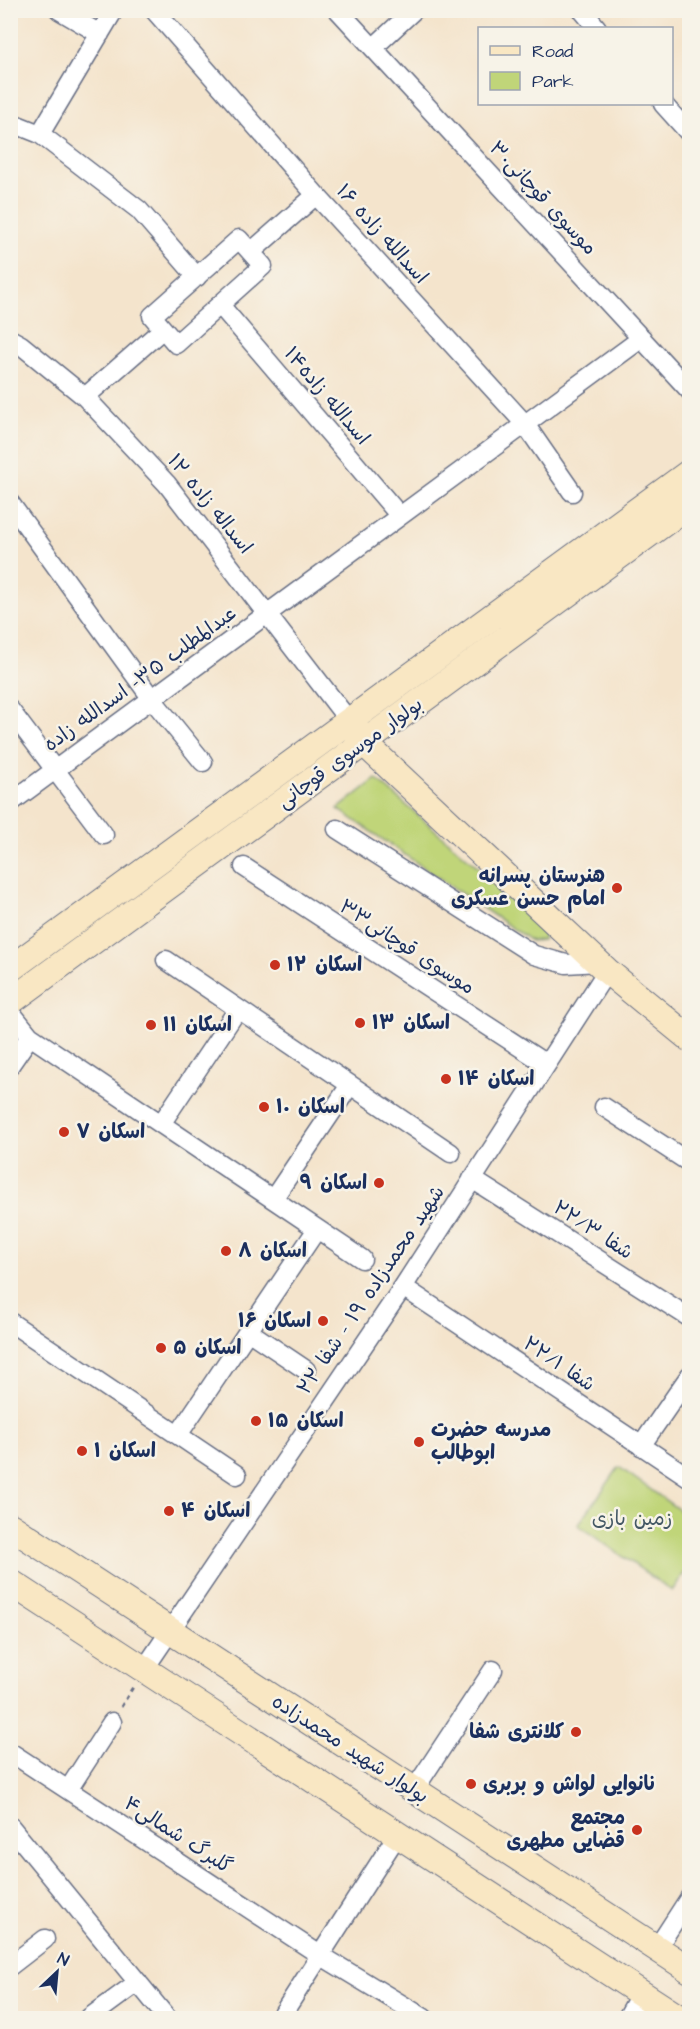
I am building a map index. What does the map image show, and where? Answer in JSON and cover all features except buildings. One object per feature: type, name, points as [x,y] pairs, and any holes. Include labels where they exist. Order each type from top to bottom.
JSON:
[{"type":"street","points":[[59,10],[100,34]]},
{"type":"street","points":[[40,134],[114,10]]},
{"type":"street","name":"اسدالله زاده ۱۶","points":[[154,10],[316,195],[525,424],[572,492]]},
{"type":"street","points":[[373,48],[414,10]]},
{"type":"street","points":[[582,10],[596,27]]},
{"type":"street","name":"موسوی قوچانی۳۰","points":[[341,12],[690,391]]},
{"type":"street","points":[[664,105],[690,134]]},
{"type":"street","points":[[10,122],[40,134],[139,210],[196,277]]},
{"type":"street","points":[[251,252],[316,195]]},
{"type":"street","points":[[239,239],[251,252],[263,266],[176,344],[152,316],[239,239]]},
{"type":"street","name":"اسدالله زاده۱۴","points":[[220,304],[400,516]]},
{"type":"street","points":[[85,397],[163,329]]},
{"type":"street","name":"عبدالمطلب ۳۵- اسدالله زاده","points":[[10,803],[642,338]]},
{"type":"street","name":"اسداله زاده ۱۲","points":[[10,339],[21,345],[85,397],[167,484],[349,721]]},
{"type":"street","name":"بولوار موسوی قوچانی","points":[[10,969],[690,472]]},
{"type":"street","points":[[10,503],[152,699],[203,762]]},
{"type":"street","name":"بولوار موسوی قوچانی","points":[[10,1002],[690,504]]},
{"type":"street","points":[[10,710],[104,835]]},
{"type":"street","points":[[349,721],[364,743],[602,967],[690,1039]]},
{"type":"street","points":[[337,829],[534,955],[566,964],[602,967]]},
{"type":"street","name":"موسوی قوچانی۳۳","points":[[244,867],[546,1064]]},
{"type":"street","points":[[166,960],[451,1153]]},
{"type":"street","name":"شهید محمدزاده ۱۹ - شفا ۲۲","points":[[145,1668],[403,1287],[546,1064],[602,967]]},
{"type":"street","points":[[161,1124],[238,1009]]},
{"type":"street","points":[[10,1011],[30,1036],[362,1259]]},
{"type":"street","points":[[10,1065],[30,1036]]},
{"type":"street","points":[[273,1199],[350,1085]]},
{"type":"street","points":[[604,1107],[690,1164]]},
{"type":"street","name":"شفا ۲۲/۳","points":[[472,1179],[690,1318]]},
{"type":"street","points":[[178,1435],[317,1229]]},
{"type":"street","name":"۲۲/۱ شفا","points":[[403,1287],[690,1478]]},
{"type":"street","points":[[10,1322],[237,1474]]},
{"type":"street","points":[[248,1331],[306,1370]]},
{"type":"street","points":[[641,1446],[690,1375]]},
{"type":"street","name":"بولوار شهید محمدزاده","points":[[10,1526],[690,1970]]},
{"type":"street","points":[[10,1582],[145,1668],[679,2019]]},
{"type":"street","points":[[414,1790],[493,1670]]},
{"type":"street","points":[[68,1790],[112,1722]]},
{"type":"street","name":"گلبرگ شمالی۴","points":[[10,1752],[320,1956],[424,2019]]},
{"type":"street","points":[[10,1826],[164,2014],[178,2019]]},
{"type":"street","points":[[280,2019],[398,1834]]},
{"type":"street","points":[[657,1948],[690,1897]]},
{"type":"street","points":[[10,1966],[45,1939]]},
{"type":"street","points":[[89,2019],[138,1982]]},
{"type":"street","points":[[627,2019],[641,1994]]},
{"type":"path","points":[[112,1722],[145,1668]]},
{"type":"green space","points":[[376,779],[534,915],[544,932],[543,940],[531,941],[338,809]]},
{"type":"green space","name":"زمین بازی","points":[[619,1467],[689,1517],[689,1566],[672,1591],[578,1525]]},
{"type":"place","name":"هنرستان پسرانه امام حسن عسکری","points":[[617,888]]},
{"type":"place","name":"اسکان ۱۲","points":[[275,965]]},
{"type":"place","name":"اسکان ۱۳","points":[[360,1023]]},
{"type":"place","name":"اسکان ۱۱","points":[[151,1025]]},
{"type":"place","name":"اسکان ۱۴","points":[[446,1079]]},
{"type":"place","name":"اسکان ۱۰","points":[[264,1107]]},
{"type":"place","name":"اسکان ۷","points":[[64,1132]]},
{"type":"place","name":"اسکان ۹","points":[[379,1183]]},
{"type":"place","name":"اسکان ۸","points":[[226,1251]]},
{"type":"place","name":"اسکان ۱۶","points":[[323,1321]]},
{"type":"place","name":"اسکان ۵","points":[[161,1348]]},
{"type":"place","name":"اسکان ۱۵","points":[[256,1421]]},
{"type":"place","name":"مدرسه حضرت ابوطالب","points":[[419,1442]]},
{"type":"place","name":"اسکان ۱","points":[[82,1451]]},
{"type":"place","name":"اسکان ۴","points":[[169,1511]]},
{"type":"place","name":"کلانتری شفا","points":[[576,1732]]},
{"type":"place","name":"نانوایی لواش و بربری","points":[[471,1784]]},
{"type":"place","name":"مجتمع قضایی مطهری","points":[[637,1830]]}]
